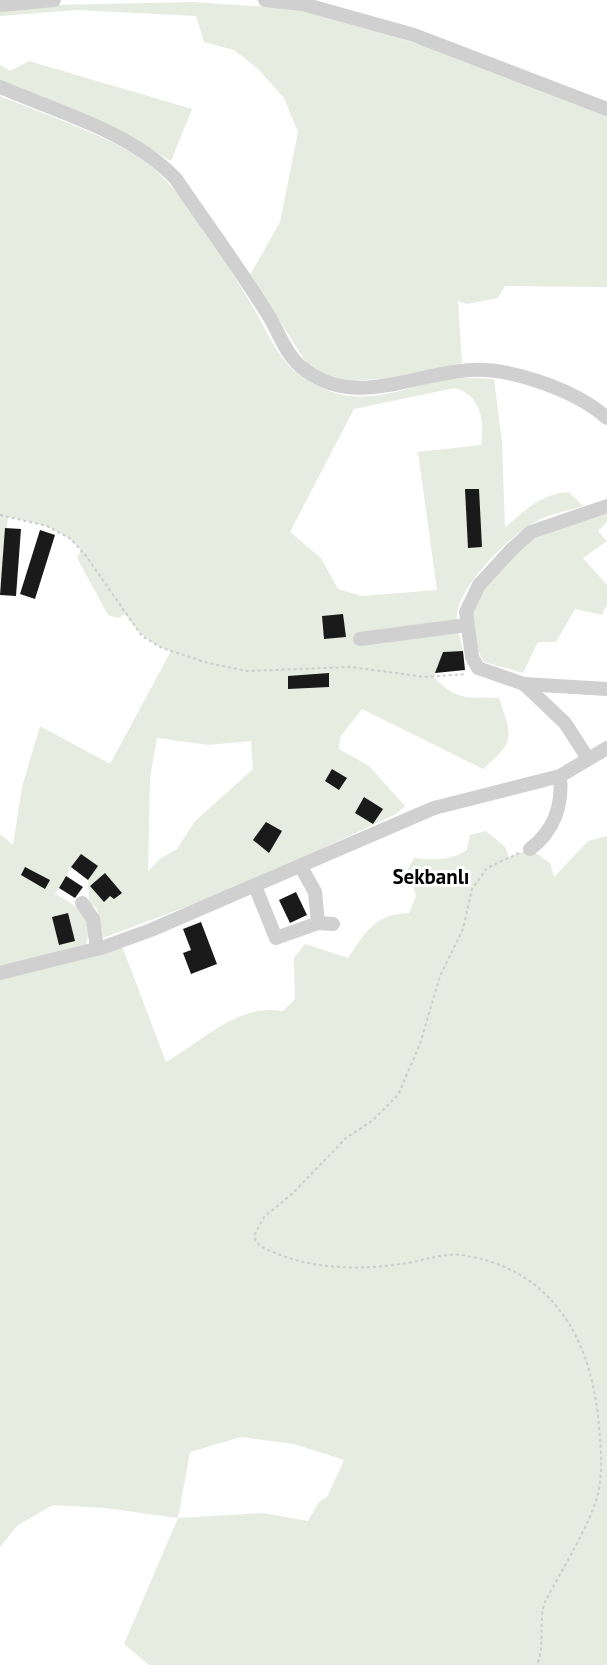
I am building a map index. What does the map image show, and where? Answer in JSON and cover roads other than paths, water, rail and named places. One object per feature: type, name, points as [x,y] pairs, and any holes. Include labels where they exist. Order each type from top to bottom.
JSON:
[{"type":"street","points":[[0,5],[54,0]]},
{"type":"street","points":[[265,0],[303,4],[414,35],[607,109]]},
{"type":"street","points":[[0,87],[132,144],[161,163],[176,179],[270,318],[291,356],[308,373],[334,385],[365,388],[458,371],[501,372],[572,395],[586,402],[607,418]]},
{"type":"street","points":[[607,506],[548,525],[525,536],[479,585],[468,605],[467,625],[474,663],[482,671],[524,684],[607,689]]},
{"type":"street","points":[[360,639],[467,625]]},
{"type":"street","points":[[524,684],[565,723],[587,757]]},
{"type":"street","points":[[0,973],[97,949],[151,930],[434,808],[560,776],[587,757],[607,748]]},
{"type":"street","points":[[530,849],[546,835],[558,812],[562,799],[560,776]]},
{"type":"street","points":[[301,867],[315,892],[318,923]]},
{"type":"street","points":[[255,886],[276,938],[318,923],[333,924]]},
{"type":"street","points":[[82,903],[93,918],[97,949]]},
{"type":"district","name":"Sekbanlı","points":[[431,877]]}]
